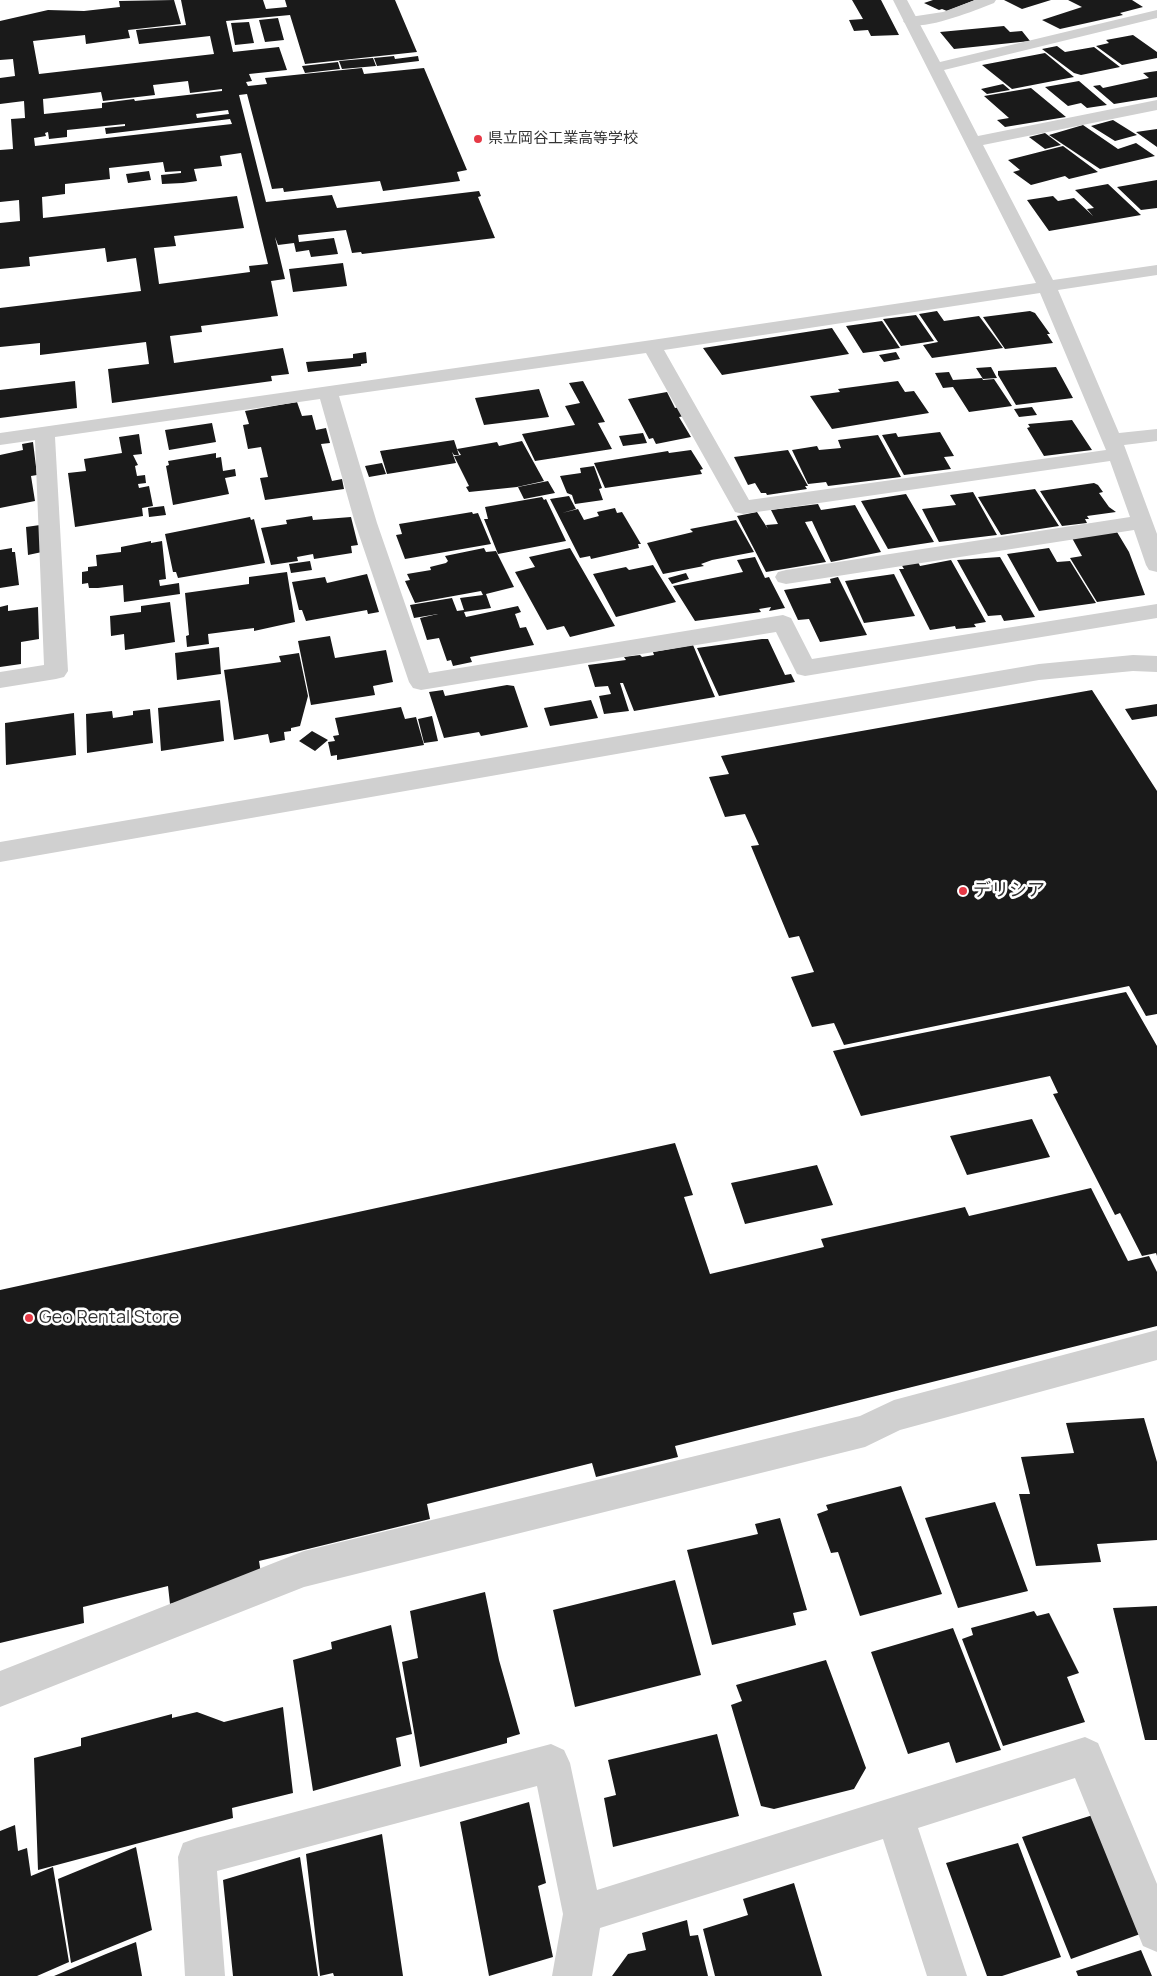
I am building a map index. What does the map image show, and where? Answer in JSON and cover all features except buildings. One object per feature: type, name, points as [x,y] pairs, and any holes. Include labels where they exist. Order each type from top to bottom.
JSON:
[{"type":"street","points":[[900,0],[1046,285],[1115,447],[1157,564]]},
{"type":"street","points":[[910,20],[946,16],[989,0]]},
{"type":"street","points":[[935,68],[1157,14]]},
{"type":"street","points":[[973,142],[1157,105]]},
{"type":"street","points":[[0,439],[652,346],[1046,285],[1157,270]]},
{"type":"street","points":[[652,346],[743,506],[1115,447],[1157,435]]},
{"type":"street","points":[[328,391],[366,523],[421,682],[783,623],[805,668],[1157,611]]},
{"type":"street","points":[[0,680],[56,672],[45,432]]},
{"type":"street","points":[[786,577],[1142,522]]},
{"type":"street","points":[[0,852],[1039,672],[1133,663],[1157,664]]},
{"type":"street","points":[[0,1689],[304,1569],[865,1431],[894,1416],[1157,1345]]},
{"type":"street","points":[[583,1914],[1085,1756],[1157,1932]]},
{"type":"street","points":[[205,1976],[196,1857],[551,1763],[583,1914],[572,1976]]},
{"type":"street","points":[[895,1816],[948,1976]]},
{"type":"place","name":"県立岡谷工業高等学校","points":[[478,139]]},
{"type":"place","name":"デリシア","points":[[963,891]]},
{"type":"place","name":"Geo Rental Store","points":[[29,1318]]}]
